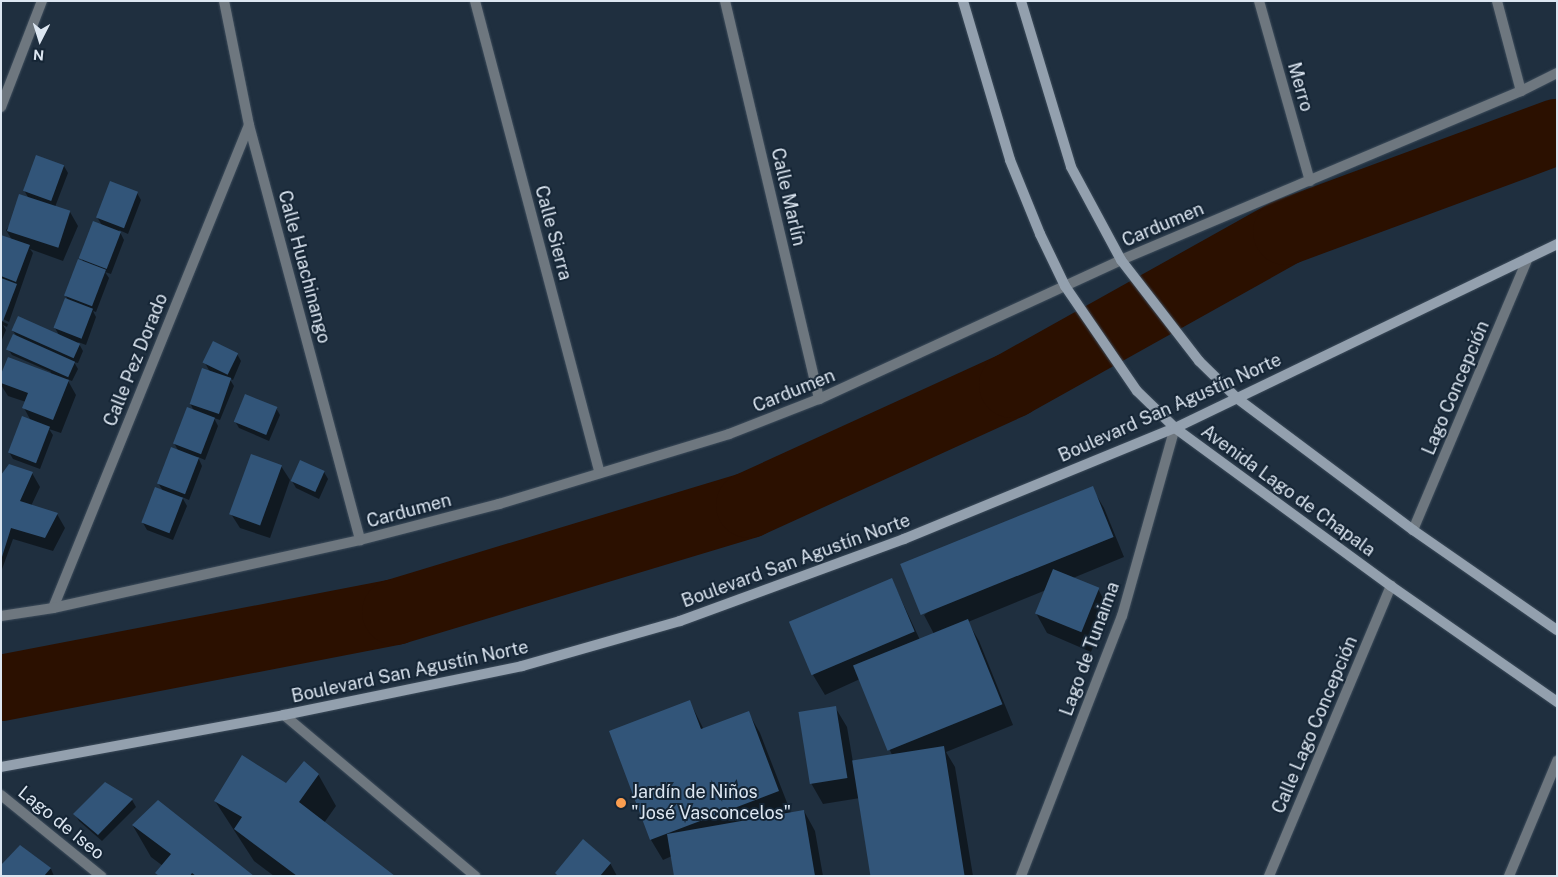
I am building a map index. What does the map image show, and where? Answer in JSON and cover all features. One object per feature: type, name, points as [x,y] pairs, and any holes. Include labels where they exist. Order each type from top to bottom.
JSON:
[{"type":"main road","name":"Avenida Lago de Chapala","points":[[963,1],[1010,160],[1040,234],[1065,286],[1137,391],[1175,428],[1391,586],[1557,702]]},
{"type":"main road","points":[[1021,1],[1071,167],[1121,260],[1143,286],[1199,361],[1238,398],[1413,530],[1557,630]]},
{"type":"main road","name":"Boulevard San Agustín Norte","points":[[1,767],[284,715],[522,666],[680,621],[904,539],[1175,428],[1557,244]]},
{"type":"street","points":[[1,108],[42,1]]},
{"type":"street","name":"Calle Huachinango","points":[[224,1],[249,125],[360,540]]},
{"type":"street","name":"Calle Sierra","points":[[475,1],[600,473]]},
{"type":"street","name":"Calle Marlín","points":[[725,1],[820,399]]},
{"type":"street","name":"Merro","points":[[1259,1],[1310,181]]},
{"type":"street","points":[[1497,1],[1521,91]]},
{"type":"street","name":"Cardumen","points":[[1,616],[53,608],[360,540],[499,504],[729,434],[820,399],[1121,260],[1521,91],[1557,73]]},
{"type":"street","name":"Calle Pez Dorado","points":[[53,608],[249,125]]},
{"type":"street","name":"Lago Concepción","points":[[1413,530],[1528,258]]},
{"type":"street","name":"Lago de Tunaima","points":[[1021,876],[1122,616],[1175,428]]},
{"type":"street","name":"Calle Lago Concepción","points":[[1269,876],[1391,586]]},
{"type":"street","points":[[284,715],[475,876]]},
{"type":"street","points":[[1509,876],[1557,761]]},
{"type":"street","name":"Lago de Iseo","points":[[1,795],[101,876]]},
{"type":"building","points":[[36,155],[64,165],[51,201],[23,191]]},
{"type":"building","points":[[110,181],[138,192],[124,228],[96,217]]},
{"type":"building","points":[[19,194],[70,211],[58,248],[7,231]]},
{"type":"building","points":[[93,221],[121,232],[107,269],[79,258]]},
{"type":"building","points":[[1,235],[30,245],[16,282],[1,276]]},
{"type":"building","points":[[78,259],[106,270],[92,306],[64,295]]},
{"type":"building","points":[[1,278],[17,284],[3,321],[1,320]]},
{"type":"building","points":[[65,298],[93,309],[82,339],[54,328]]},
{"type":"building","points":[[18,316],[80,344],[74,358],[11,331]]},
{"type":"building","points":[[13,334],[75,362],[68,377],[6,350]]},
{"type":"building","points":[[213,341],[238,353],[228,375],[202,363]]},
{"type":"building","points":[[8,357],[69,380],[53,420],[22,408],[28,393],[1,383],[1,374]]},
{"type":"building","points":[[202,368],[231,378],[219,414],[190,404]]},
{"type":"building","points":[[245,394],[277,407],[266,435],[234,422]]},
{"type":"building","points":[[187,407],[215,418],[201,454],[173,443]]},
{"type":"building","points":[[22,416],[50,427],[36,463],[8,452]]},
{"type":"building","points":[[171,447],[199,458],[185,494],[157,483]]},
{"type":"building","points":[[251,454],[282,465],[260,525],[229,514]]},
{"type":"building","points":[[300,460],[325,471],[315,492],[291,481]]},
{"type":"building","points":[[9,464],[33,472],[20,501],[58,513],[45,538],[11,528],[2,557],[1,475]]},
{"type":"building","points":[[1093,486],[1114,537],[921,615],[900,564]]},
{"type":"building","points":[[155,487],[183,498],[169,533],[141,522]]},
{"type":"building","points":[[1053,569],[1099,588],[1081,632],[1035,614]]},
{"type":"building","points":[[892,578],[915,631],[812,675],[789,622]]},
{"type":"building","points":[[968,619],[1002,704],[887,751],[853,665]]},
{"type":"building","points":[[690,700],[701,729],[749,711],[779,791],[650,840],[609,731]]},
{"type":"building","points":[[836,706],[847,778],[810,784],[798,712]]},
{"type":"building","points":[[944,746],[965,876],[870,876],[852,761]]},
{"type":"building","points":[[242,755],[286,783],[304,761],[319,774],[299,802],[395,876],[297,876],[234,829],[242,817],[214,801]]},
{"type":"building","points":[[105,782],[133,799],[98,835],[73,814]]},
{"type":"building","points":[[158,800],[254,876],[196,876],[192,873],[190,876],[159,876],[155,873],[171,854],[132,825]]},
{"type":"building","points":[[804,810],[815,876],[674,876],[667,834]]},
{"type":"building","points":[[583,839],[611,863],[600,876],[558,876],[555,873]]},
{"type":"building","points":[[20,845],[51,868],[44,876],[1,876],[1,865]]},
{"type":"waterway","points":[[1,688],[395,612],[749,505],[1012,385],[1286,232],[1557,132]]},
{"type":"place","name":"Jardín de Niños \"José Vasconcelos\"","points":[[621,803]]}]
